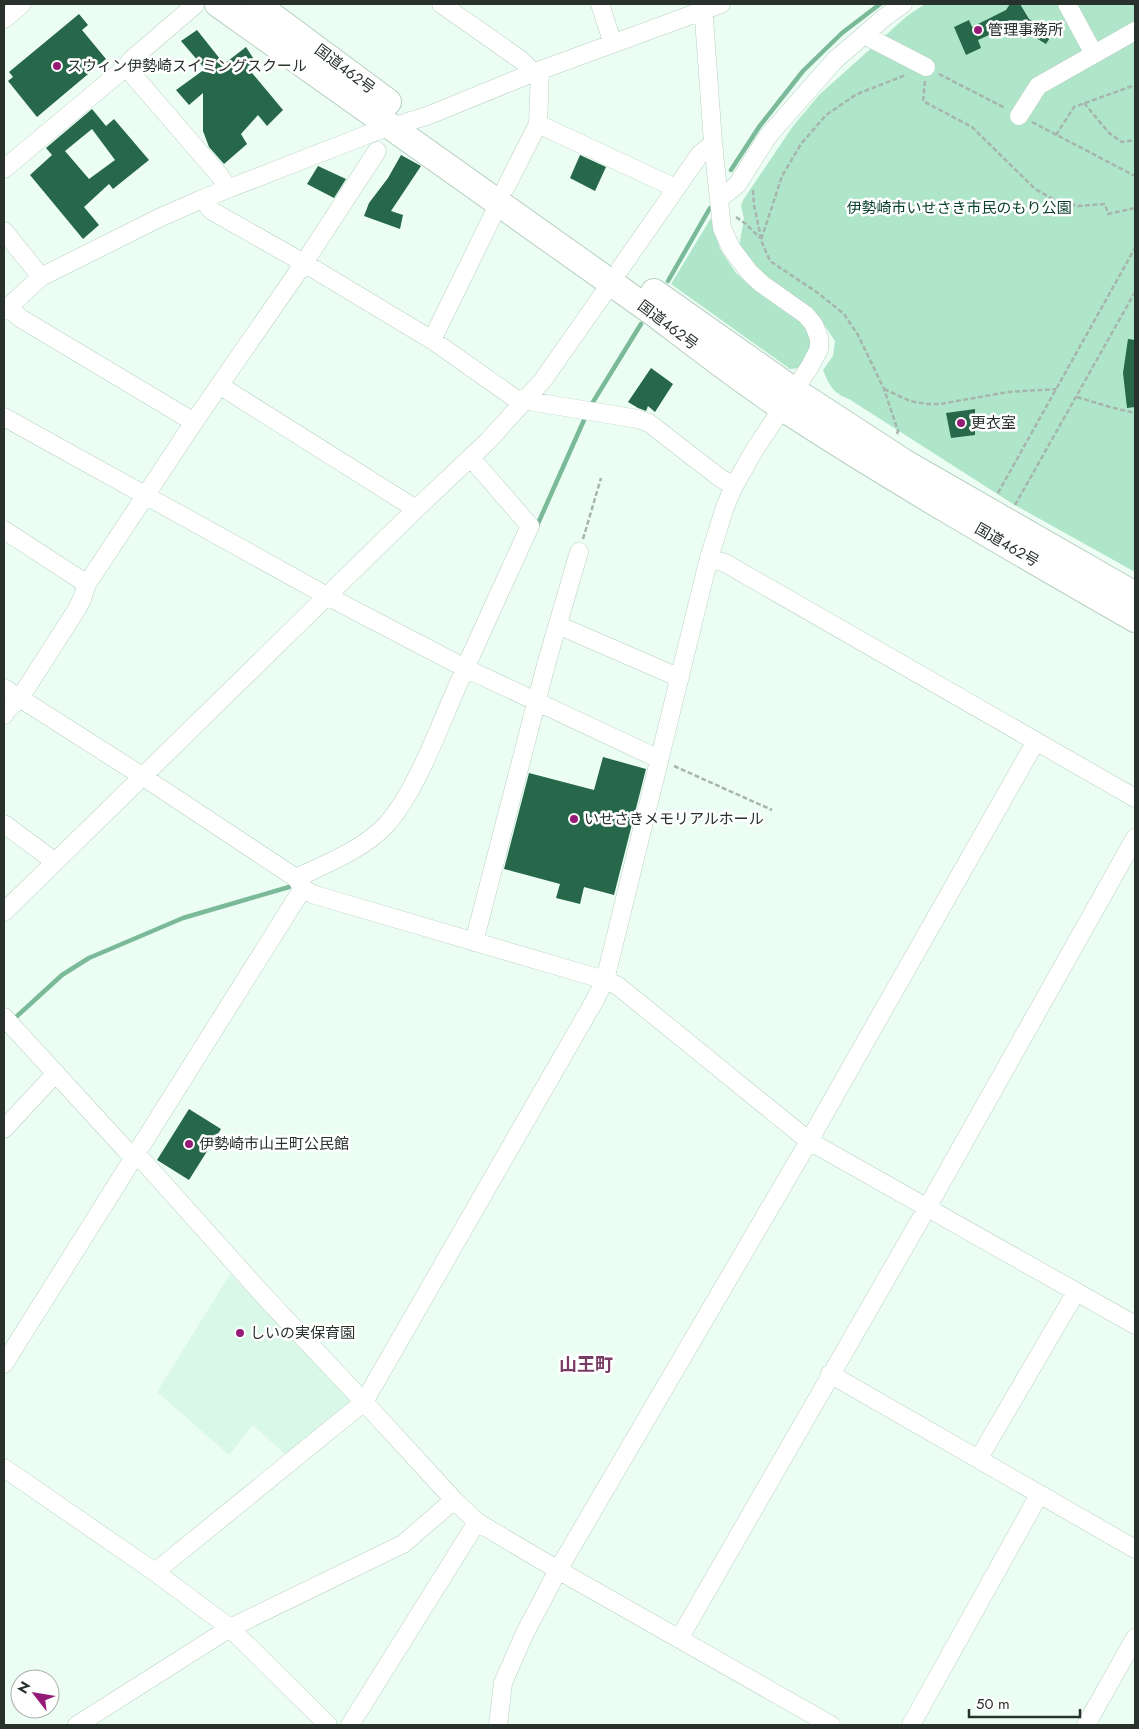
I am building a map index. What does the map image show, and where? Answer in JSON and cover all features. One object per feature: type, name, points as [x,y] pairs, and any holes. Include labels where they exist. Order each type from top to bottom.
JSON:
[{"type":"highway","name":"国道462号","points":[[207,5],[403,123]]},
{"type":"highway","name":"国道462号","points":[[261,5],[403,123],[921,495],[1135,619]]},
{"type":"highway","name":"国道462号","points":[[788,399],[905,463],[1135,596]]},
{"type":"street","points":[[4,19],[22,4]]},
{"type":"street","points":[[441,4],[536,73]]},
{"type":"street","points":[[600,4],[612,44]]},
{"type":"street","points":[[194,422],[6,309],[41,277],[159,218],[202,199],[612,44],[703,7],[721,4]]},
{"type":"street","points":[[719,199],[737,185],[768,136],[818,78],[864,35],[902,4]]},
{"type":"street","points":[[1067,4],[1094,54]]},
{"type":"street","points":[[4,169],[126,67],[132,59],[207,5]]},
{"type":"street","points":[[156,1572],[364,1402],[605,980],[709,558],[725,507],[755,448],[816,358],[819,349],[817,332],[806,315],[762,284],[740,262],[722,228],[713,144],[703,7]]},
{"type":"street","points":[[1019,116],[1038,86],[1135,31]]},
{"type":"street","points":[[864,35],[926,68]]},
{"type":"street","points":[[126,67],[220,176],[228,189]]},
{"type":"street","points":[[432,340],[538,124],[536,73]]},
{"type":"street","points":[[538,124],[667,184],[675,190]]},
{"type":"street","points":[[4,912],[416,509],[471,458],[526,401],[543,380],[700,154],[713,144]]},
{"type":"street","points":[[4,715],[20,698],[77,609],[87,584],[219,385],[304,263],[377,151]]},
{"type":"street","points":[[202,199],[212,211],[304,263],[432,340],[516,399],[638,419],[649,423],[720,478],[734,486]]},
{"type":"street","points":[[4,231],[41,277]]},
{"type":"street","points":[[219,385],[416,509]]},
{"type":"street","points":[[4,417],[327,596],[465,668],[659,760]]},
{"type":"street","points":[[4,1364],[136,1156],[300,883],[360,845],[385,825],[395,814],[423,764],[530,526],[471,458]]},
{"type":"street","points":[[4,530],[87,584]]},
{"type":"street","points":[[474,942],[537,702],[579,552]]},
{"type":"street","points":[[709,558],[725,564],[1135,798]]},
{"type":"street","points":[[567,629],[680,678]]},
{"type":"street","points":[[4,688],[142,776],[300,883],[312,894],[605,980],[618,986],[809,1140],[1135,1325]]},
{"type":"street","points":[[498,1725],[503,1682],[524,1635],[558,1570],[809,1140],[1036,741]]},
{"type":"street","points":[[4,824],[54,861]]},
{"type":"street","points":[[679,1639],[927,1208],[1135,838]]},
{"type":"street","points":[[4,1017],[125,1149],[144,1162],[264,1297],[454,1500],[477,1522],[831,1725]]},
{"type":"street","points":[[4,1129],[56,1072]]},
{"type":"street","points":[[979,1458],[1076,1292]]},
{"type":"street","points":[[830,1374],[1135,1549]]},
{"type":"street","points":[[4,1468],[156,1572],[230,1628],[328,1725]]},
{"type":"street","points":[[911,1725],[1039,1495]]},
{"type":"street","points":[[77,1725],[230,1628],[403,1544],[454,1500]]},
{"type":"street","points":[[350,1725],[477,1522]]},
{"type":"street","points":[[1086,1725],[1135,1638]]},
{"type":"path","points":[[761,240],[782,176],[801,144],[826,114],[857,94],[926,68],[923,101],[972,126],[1035,189],[1053,199],[1078,206],[1105,204],[1108,214],[1135,208]]},
{"type":"path","points":[[1056,135],[1074,107],[1135,86]]},
{"type":"path","points":[[1084,103],[1109,133],[1122,142],[1135,140]]},
{"type":"path","points":[[1124,170],[1135,176]]},
{"type":"path","points":[[752,188],[761,240],[770,261],[818,292],[844,314],[858,335],[884,389],[898,431],[895,438]]},
{"type":"path","points":[[733,215],[746,224],[761,240]]},
{"type":"path","points":[[994,500],[1135,248]]},
{"type":"path","points":[[1012,510],[1135,292]]},
{"type":"path","points":[[884,389],[910,401],[933,404],[1008,392],[1056,389]]},
{"type":"path","points":[[1076,396],[1135,413]]},
{"type":"path","points":[[579,552],[601,478]]},
{"type":"path","points":[[659,760],[772,810]]},
{"type":"shaded area","name":"しいの実保育園","points":[[230,1274],[355,1404],[290,1459],[253,1425],[229,1455],[157,1392]]},
{"type":"green space","name":"伊勢崎市いせさき市民のもり公園","points":[[925,4],[1135,4],[1135,572],[1013,504],[835,391],[823,370],[833,356],[835,341],[821,320],[806,305],[761,272],[739,246],[744,219],[741,206],[743,200],[793,126],[819,95],[907,16]]},
{"type":"green space","points":[[711,218],[720,249],[736,273],[762,295],[804,325],[811,341],[808,355],[800,368],[790,369],[671,284]]},
{"type":"building","name":"管理事務所","points":[[1010,4],[1020,4],[1029,19],[1053,33],[1046,44],[1021,29],[1014,31],[1007,27],[978,40],[981,48],[966,55],[954,27],[969,20],[972,27],[1006,10]]},
{"type":"building","name":"スウィン伊勢崎スイミングスクール","points":[[79,14],[88,25],[82,30],[106,59],[37,117],[8,81],[13,77],[9,72]]},
{"type":"building","points":[[197,30],[224,64],[246,47],[255,61],[247,67],[283,110],[267,126],[258,115],[241,134],[247,144],[224,164],[209,147],[203,131],[203,93],[189,105],[176,90],[205,69],[181,41]]},
{"type":"building","points":[[92,109],[106,126],[114,119],[149,160],[113,189],[109,184],[84,207],[99,225],[83,239],[30,175],[52,155],[46,148]],"holes":[[[92,129],[115,160],[89,179],[65,151]]]},
{"type":"building","points":[[401,155],[421,166],[391,211],[403,215],[400,229],[364,216],[369,203],[388,178]]},
{"type":"building","points":[[580,155],[606,167],[595,191],[570,178]]},
{"type":"building","points":[[318,166],[346,179],[334,198],[307,184]]},
{"type":"building","points":[[1128,339],[1135,340],[1135,407],[1127,408],[1123,373]]},
{"type":"building","points":[[651,368],[673,384],[655,412],[648,406],[646,411],[628,402]]},
{"type":"building","name":"更衣室","points":[[975,409],[975,435],[951,438],[946,413]]},
{"type":"building","name":"いせさきメモリアルホール","points":[[603,757],[646,769],[614,895],[584,887],[580,904],[556,898],[560,884],[504,869],[529,773],[594,790]]},
{"type":"building","name":"伊勢崎市山王町公民館","points":[[189,1109],[221,1129],[189,1180],[157,1160]]},
{"type":"waterway","points":[[731,170],[759,127],[803,71],[842,33],[880,4]]},
{"type":"waterway","points":[[668,281],[710,208]]},
{"type":"waterway","points":[[593,402],[641,324]]},
{"type":"waterway","points":[[536,528],[584,420]]},
{"type":"waterway","points":[[15,1018],[62,975],[89,958],[183,918],[289,887]]},
{"type":"place","name":"管理事務所","points":[[978,30]]},
{"type":"place","name":"スウィン伊勢崎スイミングスクール","points":[[57,66]]},
{"type":"place","name":"更衣室","points":[[961,423]]},
{"type":"place","name":"いせさきメモリアルホール","points":[[574,819]]},
{"type":"place","name":"伊勢崎市山王町公民館","points":[[189,1144]]},
{"type":"place","name":"しいの実保育園","points":[[240,1333]]},
{"type":"district","name":"山王町","points":[[586,1365]]}]
